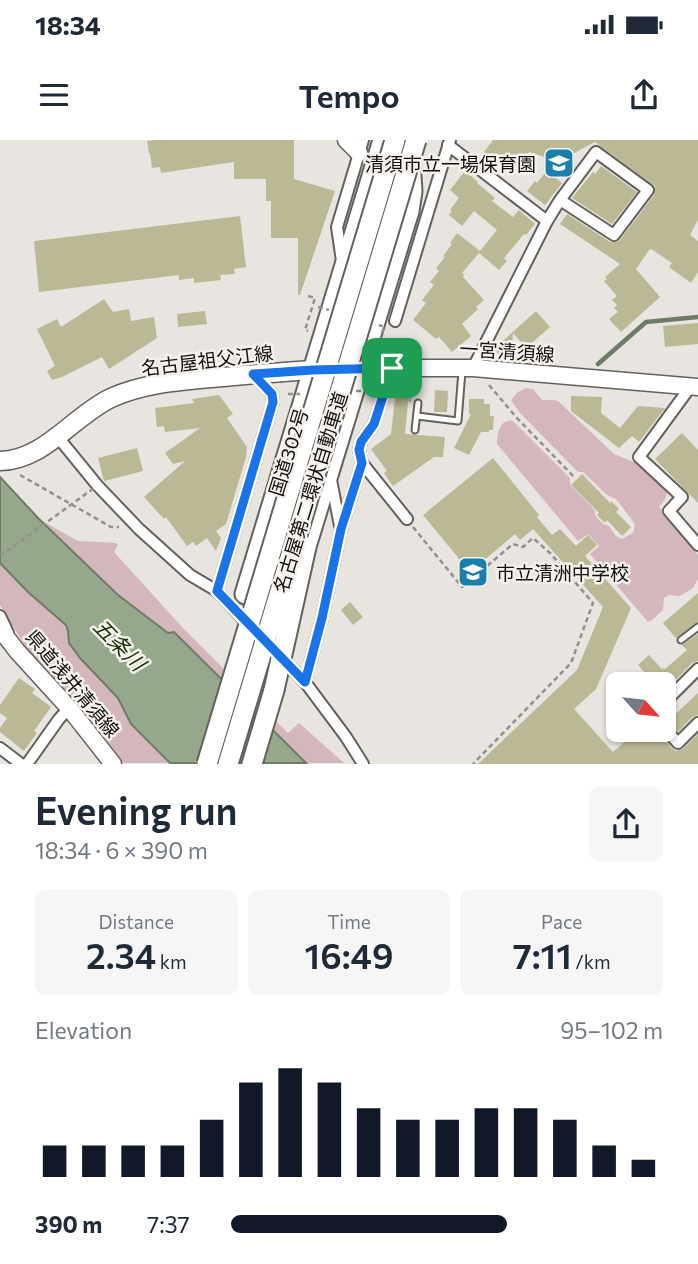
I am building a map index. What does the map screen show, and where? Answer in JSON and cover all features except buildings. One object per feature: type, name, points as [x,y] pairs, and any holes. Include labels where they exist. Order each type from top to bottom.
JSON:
[{"type":"highway","name":"国道302号","points":[[194,764],[383,140]]},
{"type":"highway","name":"名古屋第二環状自動車道","points":[[207,764],[395,140]]},
{"type":"highway","points":[[240,764],[409,211],[412,191],[406,140]]},
{"type":"highway","name":"名古屋第二環状自動車道","points":[[228,764],[416,140]]},
{"type":"highway","points":[[252,764],[274,690],[337,402]]},
{"type":"main road","points":[[346,140],[361,146]]},
{"type":"main road","name":"一宮清須線","points":[[313,370],[470,368],[696,386]]},
{"type":"main road","name":"名古屋祖父江線","points":[[0,461],[10,461],[37,449],[110,398],[135,389],[168,382],[313,370]]},
{"type":"main road","name":"県道浅井清須線","points":[[0,629],[69,708],[113,764]]},
{"type":"street","points":[[395,321],[449,142],[547,221]]},
{"type":"street","points":[[343,271],[337,227],[361,146]]},
{"type":"street","points":[[470,368],[547,221],[560,200],[596,152],[648,190],[614,235],[560,200]]},
{"type":"street","points":[[409,211],[415,199],[437,183]]},
{"type":"street","points":[[392,368],[374,424],[361,442],[359,450],[362,463],[407,519]]},
{"type":"street","points":[[217,591],[273,402],[272,394],[253,374]]},
{"type":"street","points":[[696,386],[639,457],[682,497],[669,511],[698,545]]},
{"type":"street","points":[[54,438],[139,529],[190,575],[217,591],[305,682],[363,764]]},
{"type":"street","points":[[305,682],[341,529],[362,463]]},
{"type":"street","points":[[329,470],[341,529]]},
{"type":"street","points":[[0,616],[17,651]]},
{"type":"street","points":[[676,691],[698,670]]},
{"type":"street","points":[[27,764],[69,708]]},
{"type":"street","points":[[676,741],[678,743],[698,723]]},
{"type":"street","points":[[0,748],[21,764]]},
{"type":"lane","points":[[416,416],[458,421],[470,368]]},
{"type":"lane","points":[[415,430],[418,402]]},
{"type":"lane","points":[[681,640],[698,627]]},
{"type":"path","points":[[308,296],[315,298],[312,306]]},
{"type":"path","points":[[470,368],[575,478]]},
{"type":"path","points":[[17,473],[111,527],[139,529]]},
{"type":"path","points":[[0,556],[94,488]]},
{"type":"path","points":[[407,519],[462,587],[513,544],[523,547],[533,538],[550,553],[593,603],[571,663],[473,764]]},
{"type":"shaded area","points":[[526,388],[533,389],[542,400],[558,401],[614,454],[636,463],[667,493],[659,507],[698,555],[698,579],[693,588],[680,596],[669,595],[664,598],[663,610],[652,620],[648,622],[590,554],[599,546],[588,534],[578,541],[497,444],[502,424],[513,421],[570,478],[570,485],[591,506],[603,524],[609,526],[616,536],[622,539],[633,533],[635,524],[616,499],[607,495],[583,472],[578,472],[520,413],[511,400]]},
{"type":"shaded area","points":[[39,519],[78,541],[116,543],[118,545],[114,552],[182,627],[288,733],[299,723],[344,763],[306,763],[174,633],[168,633],[118,595]]},
{"type":"shaded area","points":[[0,563],[66,625],[69,643],[80,658],[118,698],[131,724],[170,763],[123,763],[90,717],[27,649],[0,605]]},
{"type":"water","name":"五条川","points":[[0,477],[39,519],[118,595],[168,633],[174,632],[306,763],[170,763],[131,724],[118,698],[80,658],[69,643],[66,625],[0,563]]},
{"type":"waterway","points":[[598,364],[646,322],[698,317]]},
{"type":"place","name":"清須市立一場保育園","points":[[559,163]]},
{"type":"place","name":"市立清洲中学校","points":[[473,572]]},
{"type":"route","points":[[392,368],[374,424],[361,442],[359,455],[362,463],[341,529],[305,682],[217,591],[274,399],[266,386],[253,374],[392,368]]}]
